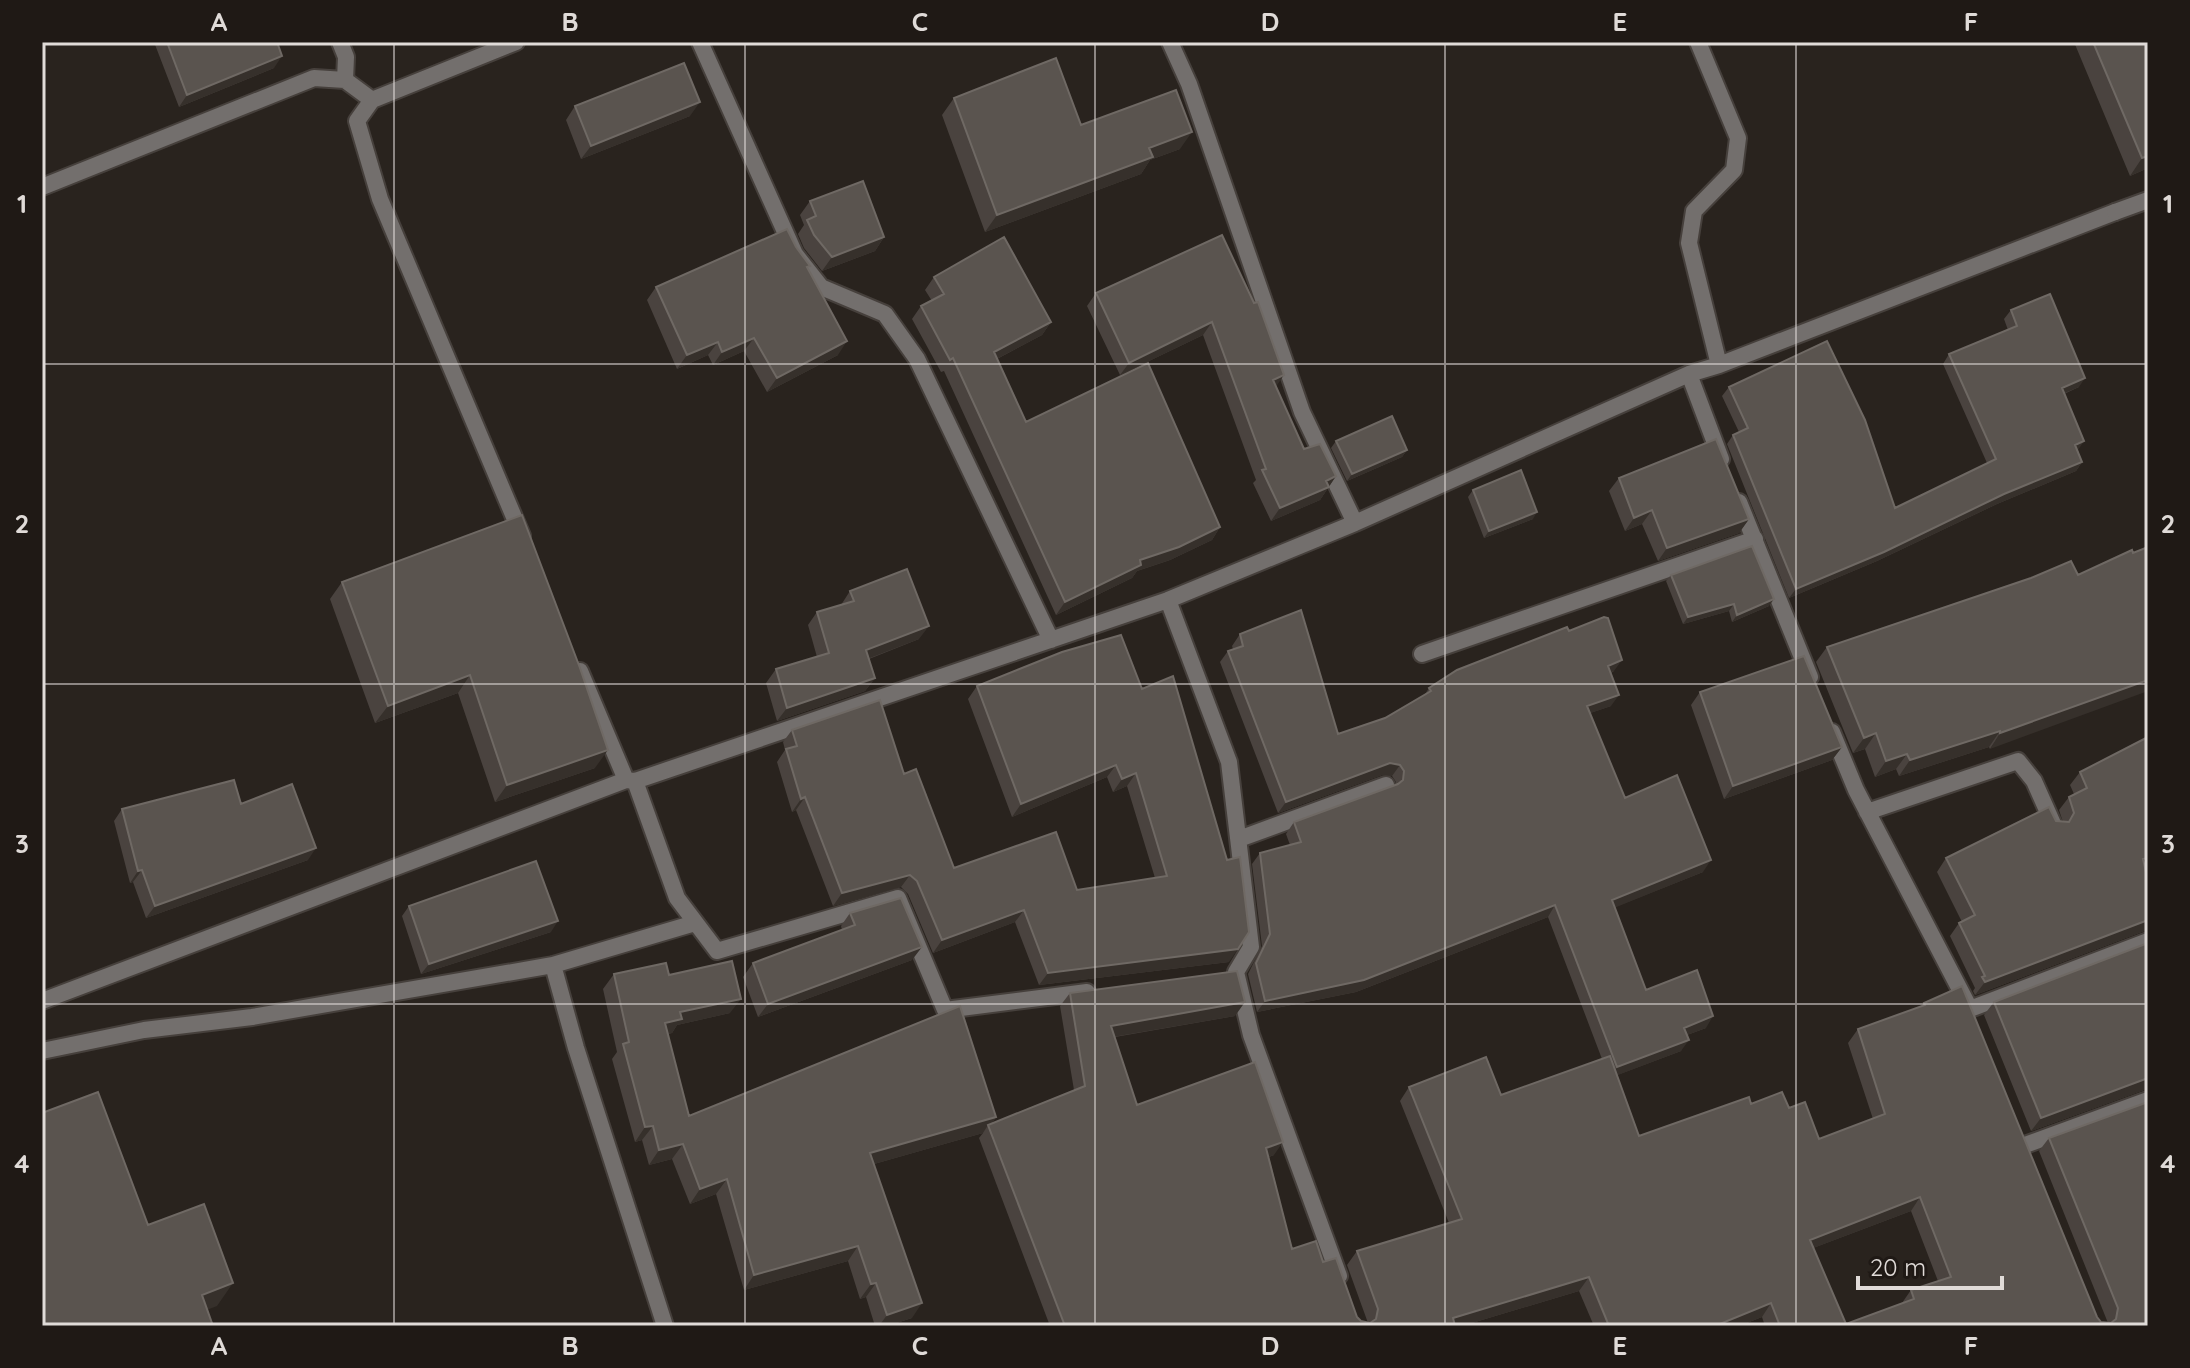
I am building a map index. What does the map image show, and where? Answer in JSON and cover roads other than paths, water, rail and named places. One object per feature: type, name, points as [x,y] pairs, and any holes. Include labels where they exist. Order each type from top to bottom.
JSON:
[{"type":"street","points":[[340,42],[346,57],[345,80]]},
{"type":"street","points":[[516,42],[372,100],[357,121],[380,199],[527,548]]},
{"type":"street","points":[[700,42],[795,254],[821,287],[885,314],[917,359],[1051,640]]},
{"type":"street","points":[[1170,42],[1189,84],[1302,412],[1355,523]]},
{"type":"street","points":[[1698,42],[1738,138],[1734,170],[1694,211],[1689,243],[1719,365]]},
{"type":"street","points":[[42,187],[314,78],[345,80],[372,100]]},
{"type":"street","points":[[42,1001],[630,781],[1168,600],[1355,523],[1689,374],[2148,200]]},
{"type":"street","points":[[1689,374],[1816,691]]},
{"type":"street","points":[[1422,654],[1755,539]]},
{"type":"street","points":[[1168,600],[1229,762],[1251,947],[1228,973],[1347,1297]]},
{"type":"street","points":[[571,650],[630,781],[677,898],[717,951],[898,898],[945,1010],[1098,990]]},
{"type":"street","points":[[1827,719],[1867,812],[1973,1015],[2148,941]]},
{"type":"street","points":[[1867,812],[2018,761],[2034,781],[2054,826]]},
{"type":"street","points":[[1239,839],[1386,785]]},
{"type":"street","points":[[42,1051],[144,1030],[252,1017],[553,965],[695,923]]},
{"type":"street","points":[[553,965],[576,1048],[665,1326]]},
{"type":"street","points":[[2025,1145],[2148,1100]]}]
